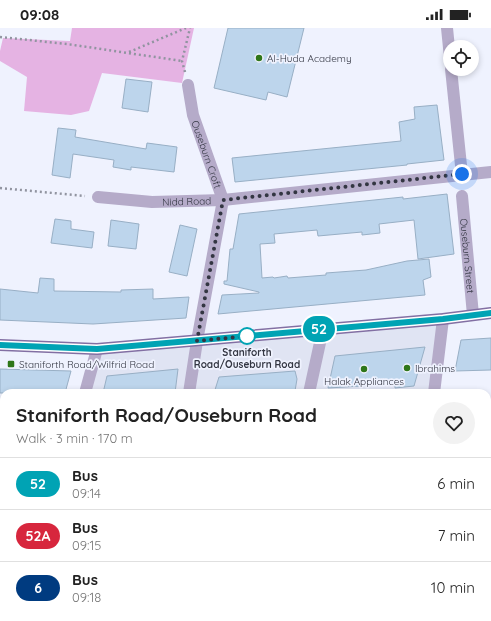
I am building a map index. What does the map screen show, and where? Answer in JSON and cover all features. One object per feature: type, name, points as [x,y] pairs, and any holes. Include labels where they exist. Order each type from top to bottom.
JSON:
[{"type":"main road","points":[[0,345],[97,349],[443,319],[491,313]]},
{"type":"street","points":[[447,28],[448,40]]},
{"type":"street","points":[[452,76],[462,174]]},
{"type":"street","name":"Ouseburn Croft","points":[[188,85],[193,115],[223,200],[190,389]]},
{"type":"street","name":"Nidd Road","points":[[98,197],[152,202],[223,200],[491,172]]},
{"type":"street","name":"Ouseburn Street","points":[[462,196],[473,315]]},
{"type":"street","points":[[434,389],[443,319]]},
{"type":"street","points":[[310,389],[322,329]]},
{"type":"street","points":[[86,389],[97,349]]},
{"type":"path","points":[[128,53],[186,28]]},
{"type":"path","points":[[188,85],[182,61],[190,28]]},
{"type":"path","points":[[0,37],[67,44],[182,61]]},
{"type":"path","points":[[0,188],[98,197]]},
{"type":"shaded area","points":[[72,28],[194,28],[182,83],[102,73],[89,111],[71,115],[24,111],[27,77],[0,61],[0,51],[3,38],[70,41]]},
{"type":"shaded area","points":[[443,319],[434,389],[86,389],[97,349]]},
{"type":"building","name":"Al-Huda Academy","points":[[228,28],[304,28],[287,97],[268,92],[266,100],[214,88]]},
{"type":"building","points":[[126,79],[152,82],[148,112],[122,108]]},
{"type":"building","points":[[437,105],[444,160],[235,182],[232,158],[401,141],[399,122],[415,119],[414,107]]},
{"type":"building","points":[[58,128],[76,130],[75,137],[146,149],[147,143],[177,147],[174,172],[131,167],[131,170],[113,167],[114,160],[73,154],[70,178],[52,175]]},
{"type":"building","points":[[447,194],[454,254],[418,259],[414,220],[379,224],[380,233],[362,235],[362,232],[318,236],[317,230],[274,234],[275,243],[260,244],[262,278],[287,276],[288,278],[326,275],[326,273],[366,270],[407,261],[429,259],[431,277],[423,280],[425,295],[218,314],[222,295],[259,293],[224,284],[224,281],[227,281],[230,249],[233,249],[239,214],[403,197],[403,199]]},
{"type":"building","points":[[55,219],[71,221],[71,229],[94,232],[92,248],[51,243]]},
{"type":"building","points":[[111,220],[139,224],[136,249],[108,246]]},
{"type":"building","points":[[180,225],[197,229],[187,276],[169,272]]},
{"type":"building","points":[[40,278],[54,279],[54,291],[121,292],[121,290],[153,289],[153,299],[189,297],[186,318],[93,324],[0,320],[0,289],[38,293]]},
{"type":"building","points":[[491,338],[491,370],[455,371],[461,340]]},
{"type":"building","points":[[425,347],[414,386],[395,388],[395,384],[328,388],[335,356]]},
{"type":"building","points":[[0,369],[71,371],[66,389],[0,389]]},
{"type":"building","points":[[178,369],[176,389],[104,389],[107,376]]},
{"type":"building","points":[[295,371],[297,379],[295,389],[215,389],[219,377]]},
{"type":"bus line","name":"52","points":[[0,345],[97,349],[443,319],[491,313]]},
{"type":"place","name":"Al-Huda Academy","points":[[259,58]]},
{"type":"place","name":"Staniforth Road/Ouseburn Road","points":[[247,336]]},
{"type":"place","name":"Staniforth Road/Wilfrid Road","points":[[11,364]]},
{"type":"place","name":"Ibrahims","points":[[407,368]]},
{"type":"place","name":"Halak Appliances","points":[[364,369]]},
{"type":"route","points":[[247,336],[197,341],[223,200],[462,174]]}]
